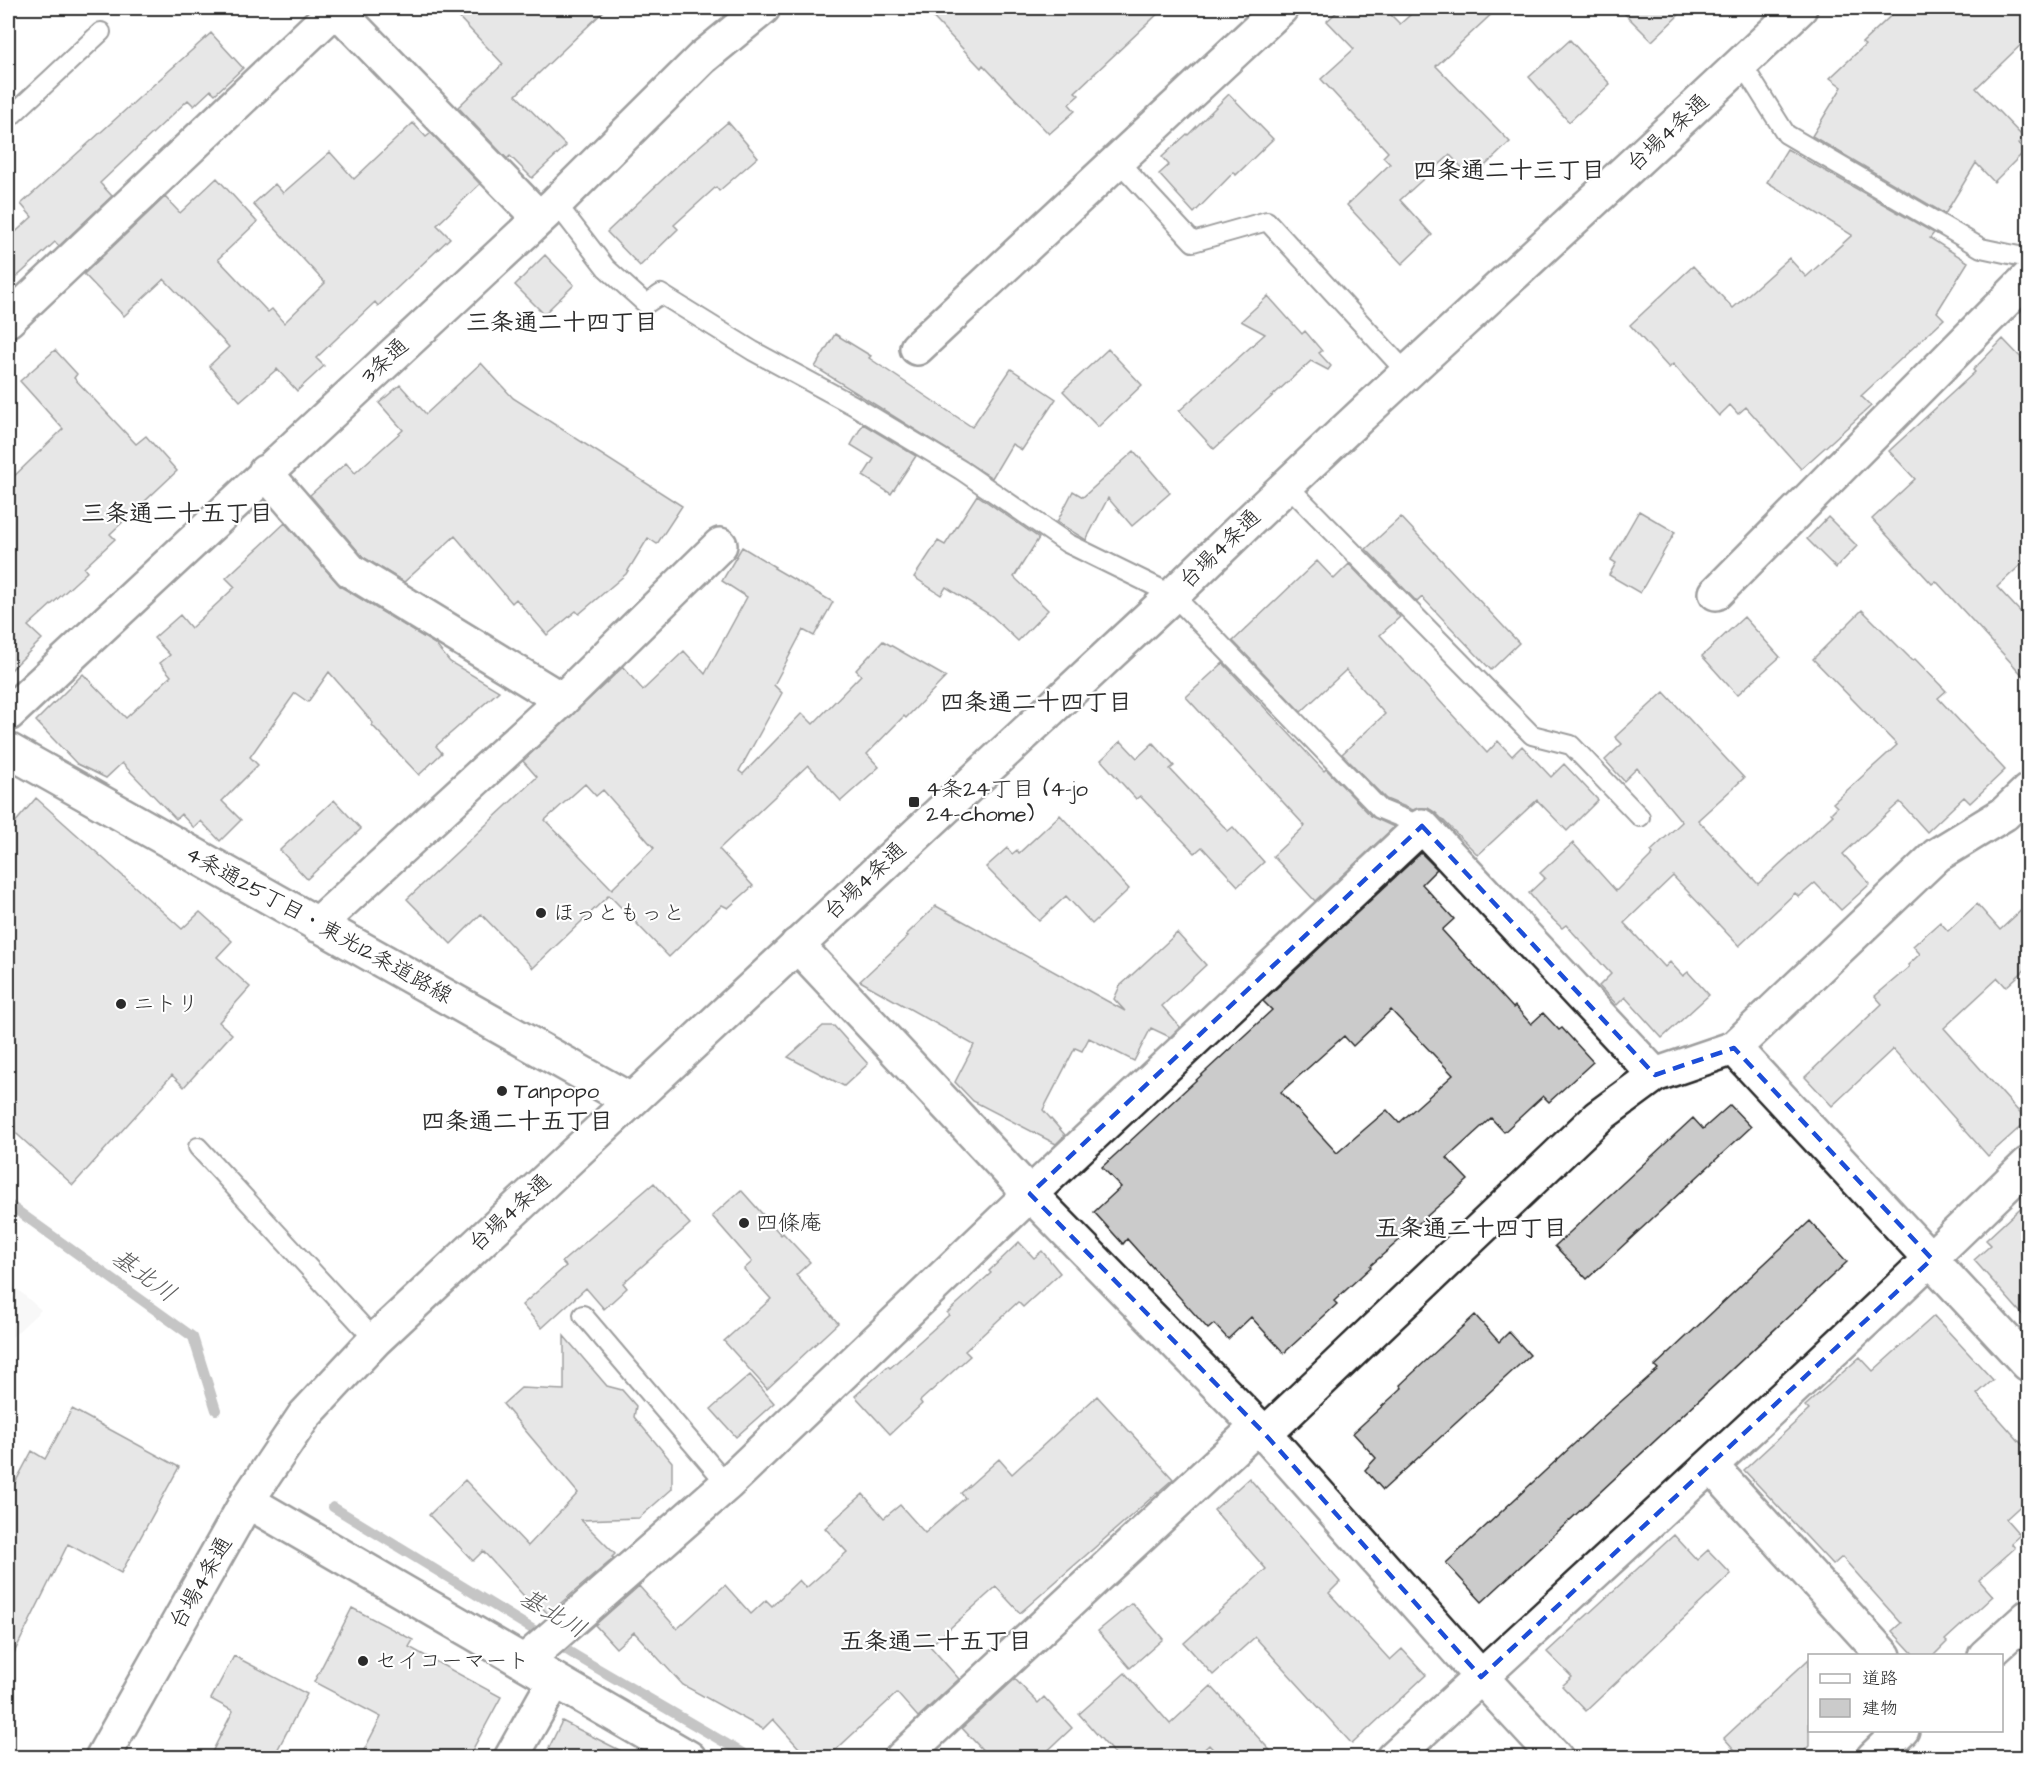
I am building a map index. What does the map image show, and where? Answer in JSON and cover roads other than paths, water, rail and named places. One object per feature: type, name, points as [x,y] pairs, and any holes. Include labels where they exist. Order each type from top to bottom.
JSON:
[{"type":"street","name":"3条通","points":[[8,714],[548,210],[702,58],[763,8]]},
{"type":"street","points":[[917,348],[1281,8]]},
{"type":"street","points":[[8,320],[337,9],[548,210]]},
{"type":"street","name":"台場4条通","points":[[102,1758],[247,1501],[304,1416],[375,1340],[1173,595],[1286,484],[1742,64],[1783,13]]},
{"type":"street","points":[[1716,593],[2028,278]]},
{"type":"street","points":[[265,472],[351,572],[562,700]]},
{"type":"street","points":[[317,925],[562,700],[720,544]]},
{"type":"street","name":"4条通25丁目・東光12条道路線","points":[[8,750],[630,1100]]},
{"type":"street","points":[[902,1758],[1261,1431],[1598,1117],[1655,1075],[1734,1048],[1937,855],[2004,814],[2028,791]]},
{"type":"street","points":[[531,1656],[727,1484],[1030,1194],[1422,826],[1655,1075]]},
{"type":"street","points":[[796,945],[1030,1194],[1261,1431],[1556,1758]]},
{"type":"street","points":[[1734,1048],[2028,1364]]},
{"type":"street","points":[[1393,1758],[1711,1466],[1932,1259],[2028,1164]]},
{"type":"street","points":[[1711,1466],[1882,1654]]},
{"type":"street","points":[[247,1501],[531,1656],[555,1680],[688,1758]]},
{"type":"street","points":[[1987,1654],[2028,1617]]},
{"type":"street","points":[[511,1758],[555,1680]]},
{"type":"street","points":[[1873,1758],[1901,1732]]},
{"type":"lane","points":[[8,119],[102,32]]},
{"type":"lane","points":[[1742,64],[1786,134],[1981,248],[2028,258]]},
{"type":"lane","points":[[1117,160],[1193,242],[1267,221],[1408,374]]},
{"type":"lane","points":[[548,210],[646,304],[661,294],[753,351],[853,405],[951,464],[1067,543],[1173,595],[1380,808],[1422,826]]},
{"type":"lane","points":[[1286,484],[1532,735],[1571,745],[1640,817]]},
{"type":"lane","points":[[198,1147],[375,1340]]},
{"type":"lane","points":[[583,1315],[727,1484]]},
{"type":"waterway","name":"基北川","points":[[8,1204],[193,1337],[216,1410]]},
{"type":"waterway","name":"基北川","points":[[333,1507],[578,1657],[751,1758]]},
{"type":"place","name":"4条24丁目 (4-jo 24-chome)","points":[[914,802]]},
{"type":"place","name":"ほっともっと","points":[[541,913]]},
{"type":"place","name":"ニトリ","points":[[121,1004]]},
{"type":"place","name":"Tanpopo","points":[[502,1091]]},
{"type":"place","name":"四條庵","points":[[744,1223]]},
{"type":"place","name":"セイコーマート","points":[[363,1661]]},
{"type":"district","name":"四条通二十三丁目","points":[[1509,171]]},
{"type":"district","name":"三条通二十四丁目","points":[[562,323]]},
{"type":"district","name":"三条通二十五丁目","points":[[177,514]]},
{"type":"district","name":"四条通二十四丁目","points":[[1036,703]]},
{"type":"district","name":"四条通二十五丁目","points":[[517,1122]]},
{"type":"district","name":"五条通二十四丁目","points":[[1471,1229]]},
{"type":"district","name":"五条通二十五丁目","points":[[936,1642]]}]
